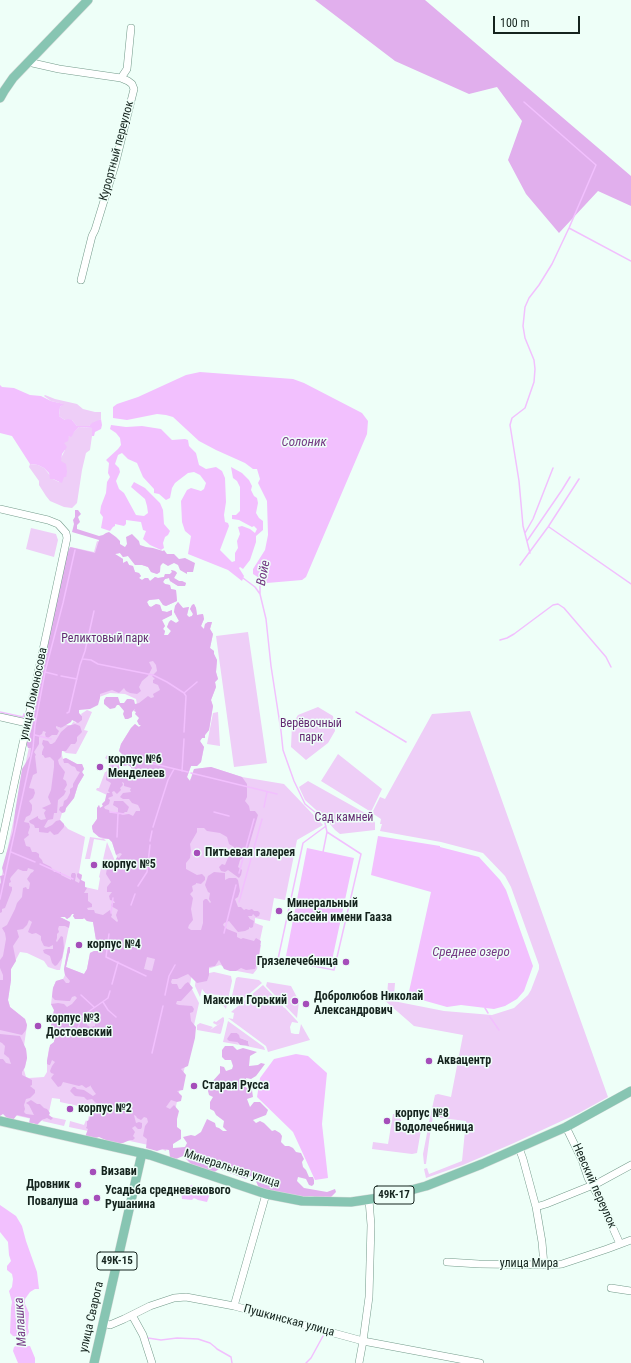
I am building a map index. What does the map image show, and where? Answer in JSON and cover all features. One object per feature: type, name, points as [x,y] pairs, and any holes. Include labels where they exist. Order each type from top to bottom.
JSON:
[{"type":"main road","points":[[0,98],[13,78],[88,0]]},
{"type":"main road","name":"Минеральная улица","points":[[0,1121],[141,1156],[266,1194],[317,1202],[351,1202],[369,1200],[426,1186],[482,1164],[566,1128],[631,1091]]},
{"type":"main road","name":"улица Сварога","points":[[94,1363],[141,1156]]},
{"type":"street","points":[[28,62],[54,68],[121,78],[127,69],[131,28]]},
{"type":"street","name":"Курортный переулок","points":[[80,280],[92,236],[115,165],[134,89],[132,84],[121,78]]},
{"type":"street","name":"улица Ломоносова","points":[[0,509],[48,520],[58,524],[66,533],[67,538],[0,850]]},
{"type":"street","points":[[0,717],[27,724]]},
{"type":"street","name":"Невский переулок","points":[[566,1128],[572,1138],[620,1244]]},
{"type":"street","points":[[519,1148],[536,1207],[544,1265]]},
{"type":"street","points":[[536,1207],[592,1185],[631,1165]]},
{"type":"street","points":[[234,1306],[266,1194]]},
{"type":"street","points":[[359,1363],[369,1298],[371,1225],[369,1200]]},
{"type":"street","name":"улица Мира","points":[[447,1262],[552,1265],[568,1262],[631,1240]]},
{"type":"street","points":[[611,1288],[631,1291]]},
{"type":"street","name":"Пушкинская улица","points":[[103,1323],[110,1325],[150,1306],[181,1297],[195,1298],[234,1306],[363,1341],[480,1363]]},
{"type":"street","points":[[132,1315],[143,1335],[152,1363]]},
{"type":"green space","points":[[315,0],[425,0],[631,176],[631,206],[598,191],[559,233],[526,194],[508,160],[522,121],[497,87],[469,94],[395,61]]},
{"type":"green space","points":[[45,395],[77,404],[83,409],[101,412],[101,419],[89,426],[77,426],[72,420],[65,420],[59,416],[60,407],[63,404],[51,401],[44,396]]},
{"type":"green space","points":[[79,427],[92,428],[90,450],[86,453],[77,503],[72,508],[64,507],[50,501],[29,467],[30,464],[38,465],[44,468],[53,479],[59,482],[61,458],[65,450],[63,442]]},
{"type":"green space","name":"Реликтовый парк","points":[[75,510],[78,510],[81,514],[78,517],[80,522],[77,525],[77,529],[99,536],[109,532],[120,541],[120,544],[125,547],[127,544],[126,537],[132,534],[139,541],[140,545],[164,550],[167,554],[174,554],[179,559],[185,558],[195,563],[193,572],[187,572],[187,574],[180,570],[178,565],[174,563],[168,566],[163,563],[160,566],[160,572],[157,574],[151,572],[148,567],[135,565],[128,556],[123,557],[120,553],[115,554],[123,559],[123,563],[127,561],[129,565],[133,566],[135,572],[139,573],[141,576],[139,578],[142,580],[148,578],[150,581],[155,577],[164,577],[165,574],[170,574],[172,572],[171,570],[177,573],[174,578],[186,583],[185,586],[178,586],[170,581],[169,578],[165,579],[163,582],[165,584],[170,585],[171,589],[176,590],[177,601],[166,606],[163,605],[159,599],[149,600],[147,602],[151,607],[156,604],[160,605],[162,611],[167,612],[172,610],[172,615],[162,620],[165,626],[163,629],[165,631],[164,635],[168,635],[171,631],[167,627],[171,620],[176,623],[179,621],[174,612],[175,606],[178,602],[183,608],[189,607],[187,615],[189,617],[193,614],[190,609],[194,604],[197,615],[203,614],[204,619],[201,626],[204,629],[205,624],[212,622],[210,629],[213,634],[210,648],[214,651],[217,660],[216,672],[218,679],[215,682],[216,687],[211,700],[213,706],[209,730],[205,735],[205,738],[202,738],[200,741],[204,747],[201,762],[197,766],[191,766],[187,777],[190,781],[194,769],[211,767],[242,777],[247,784],[247,797],[245,801],[249,806],[250,811],[255,811],[258,815],[246,856],[240,860],[238,867],[242,870],[239,878],[228,870],[225,872],[221,871],[219,867],[222,864],[225,865],[230,853],[234,850],[234,847],[229,844],[227,837],[220,833],[207,831],[204,828],[197,828],[197,832],[190,844],[190,858],[186,863],[186,869],[197,875],[202,874],[205,877],[205,880],[201,884],[196,883],[192,886],[193,891],[190,894],[193,898],[191,909],[193,920],[188,928],[191,930],[201,930],[203,923],[203,901],[207,899],[210,903],[211,902],[209,899],[210,893],[205,885],[208,876],[214,872],[225,873],[225,880],[229,878],[236,878],[238,880],[240,891],[238,897],[235,899],[238,907],[241,907],[244,910],[252,909],[260,913],[259,916],[256,917],[253,914],[252,916],[248,916],[254,921],[253,927],[249,927],[249,929],[245,931],[238,932],[229,921],[223,925],[227,929],[237,933],[237,937],[241,939],[243,938],[254,941],[256,938],[261,941],[258,961],[255,969],[246,970],[241,968],[236,971],[230,971],[224,969],[219,960],[215,966],[209,967],[207,981],[197,983],[188,974],[177,979],[172,979],[172,984],[177,984],[179,989],[181,989],[188,982],[193,988],[181,1001],[177,1001],[176,1004],[192,1006],[194,1009],[193,1012],[190,1013],[191,1021],[196,1027],[195,1038],[188,1066],[181,1069],[186,1075],[183,1090],[177,1091],[182,1096],[181,1101],[177,1102],[171,1100],[166,1107],[170,1109],[174,1105],[179,1111],[177,1127],[181,1130],[181,1139],[173,1144],[173,1148],[185,1147],[187,1143],[183,1137],[191,1135],[195,1136],[201,1132],[207,1119],[215,1123],[216,1127],[223,1131],[227,1131],[223,1127],[224,1121],[210,1109],[210,1102],[213,1097],[209,1095],[208,1091],[211,1083],[220,1073],[220,1066],[224,1067],[226,1071],[232,1069],[233,1066],[231,1060],[225,1060],[222,1057],[222,1050],[225,1046],[233,1046],[237,1050],[243,1048],[257,1052],[250,1056],[249,1066],[258,1065],[261,1063],[265,1064],[256,1076],[251,1079],[246,1078],[247,1083],[245,1087],[252,1090],[253,1097],[247,1099],[250,1107],[254,1102],[260,1102],[268,1110],[266,1115],[253,1120],[256,1123],[260,1121],[272,1131],[275,1130],[280,1133],[282,1136],[281,1142],[285,1146],[289,1146],[296,1152],[301,1153],[304,1159],[302,1162],[303,1167],[309,1177],[313,1177],[314,1184],[312,1186],[309,1185],[306,1179],[298,1177],[297,1181],[304,1188],[327,1192],[335,1189],[336,1192],[330,1198],[324,1199],[311,1196],[304,1197],[276,1194],[259,1188],[254,1177],[250,1176],[246,1179],[219,1169],[213,1173],[191,1164],[183,1156],[176,1159],[170,1157],[169,1150],[163,1149],[157,1151],[146,1148],[147,1139],[143,1136],[145,1126],[148,1122],[147,1118],[144,1117],[141,1120],[134,1115],[136,1123],[142,1123],[142,1127],[141,1129],[138,1129],[135,1126],[132,1128],[135,1132],[133,1136],[135,1138],[133,1140],[118,1143],[110,1142],[99,1137],[93,1139],[85,1137],[88,1129],[86,1128],[87,1121],[89,1120],[91,1111],[97,1104],[92,1099],[87,1100],[84,1097],[75,1096],[70,1091],[73,1087],[75,1087],[77,1089],[84,1090],[93,1096],[96,1094],[90,1085],[86,1088],[82,1085],[79,1086],[63,1082],[61,1086],[58,1087],[51,1078],[54,1074],[50,1071],[55,1062],[52,1060],[49,1065],[47,1064],[47,1061],[50,1045],[54,1042],[55,1036],[59,1034],[60,1031],[52,1032],[51,1026],[54,1010],[51,1004],[64,1004],[67,1007],[77,998],[75,996],[72,997],[70,1001],[67,1001],[55,1000],[52,997],[53,988],[56,981],[63,979],[66,983],[69,983],[70,981],[65,975],[64,969],[68,947],[70,947],[70,952],[66,967],[84,974],[87,969],[90,953],[94,951],[103,951],[102,948],[97,946],[93,922],[87,921],[84,918],[75,919],[73,916],[74,914],[67,919],[65,917],[60,917],[70,922],[69,928],[59,926],[56,941],[57,942],[61,936],[63,937],[64,948],[62,958],[55,966],[52,963],[50,956],[44,953],[43,950],[53,949],[53,945],[49,947],[44,946],[41,936],[36,933],[32,934],[28,932],[32,922],[29,920],[23,929],[17,930],[19,937],[13,946],[16,961],[11,969],[8,1000],[10,1007],[25,1019],[27,1025],[26,1030],[22,1035],[0,1030],[0,980],[3,980],[3,975],[0,968],[0,960],[3,956],[6,939],[2,928],[7,925],[17,903],[22,897],[23,888],[26,887],[29,889],[30,883],[27,879],[34,870],[28,868],[27,871],[23,871],[18,869],[11,877],[9,886],[12,887],[12,890],[5,908],[2,909],[2,912],[0,913],[0,876],[4,875],[2,868],[13,831],[22,769],[30,756],[31,748],[28,748],[26,743],[32,727],[40,676],[67,554],[70,547],[95,553],[99,540],[72,532],[74,524],[73,520],[75,517]],"holes":[[[153,661],[156,665],[157,671],[152,676],[155,679],[153,680],[153,683],[158,685],[160,690],[153,694],[154,697],[151,698],[148,696],[139,703],[135,704],[134,700],[131,699],[127,699],[124,703],[120,703],[118,697],[106,697],[104,700],[104,704],[110,709],[119,705],[124,711],[123,714],[125,719],[132,717],[132,712],[135,709],[135,714],[139,718],[137,721],[139,725],[141,725],[139,727],[135,724],[131,728],[121,744],[119,751],[125,757],[129,757],[127,762],[122,761],[121,763],[123,766],[128,765],[131,767],[134,775],[129,779],[129,771],[119,769],[119,765],[115,768],[113,765],[109,768],[113,772],[112,774],[108,773],[106,778],[106,780],[111,783],[108,791],[110,793],[107,793],[105,801],[102,804],[103,806],[100,808],[99,805],[97,808],[97,819],[92,826],[93,832],[99,837],[109,839],[112,842],[116,855],[120,853],[122,854],[119,858],[117,857],[115,861],[110,861],[106,874],[111,882],[107,887],[107,892],[112,892],[109,896],[110,900],[114,901],[115,903],[112,903],[111,906],[118,910],[116,915],[117,922],[111,917],[112,915],[110,910],[103,915],[95,913],[94,910],[88,910],[87,908],[92,907],[92,904],[88,901],[88,893],[84,893],[87,888],[85,887],[85,882],[81,880],[82,875],[77,874],[77,877],[80,880],[79,883],[75,881],[75,873],[72,873],[71,880],[61,875],[61,872],[54,872],[51,867],[43,863],[39,857],[39,854],[32,852],[30,847],[26,846],[24,839],[29,835],[28,833],[30,827],[29,823],[24,822],[32,810],[32,805],[29,801],[33,798],[35,793],[34,789],[29,788],[33,775],[37,773],[36,755],[34,752],[39,744],[39,738],[43,731],[46,732],[46,738],[48,738],[52,735],[57,735],[59,731],[56,726],[61,728],[72,720],[78,723],[82,720],[79,710],[90,709],[98,705],[100,694],[112,690],[119,693],[124,688],[130,693],[137,694],[141,691],[139,687],[142,681],[148,676],[152,668],[149,662]],[[122,782],[124,783],[124,786],[131,788],[131,792],[123,793],[120,797],[123,799],[129,799],[132,803],[138,805],[140,809],[140,811],[136,811],[133,816],[129,814],[121,815],[127,812],[129,807],[123,801],[114,801],[113,805],[118,808],[118,812],[110,813],[109,810],[105,809],[104,807],[109,804],[110,800],[108,798],[113,796],[112,792],[114,791],[117,794],[123,785]],[[147,957],[155,959],[152,971],[144,969]],[[87,1015],[97,1017],[98,1019],[95,1022],[95,1026],[90,1027],[87,1023],[83,1022],[83,1017]]]},
{"type":"green space","points":[[31,528],[56,534],[58,540],[54,557],[26,549]]},
{"type":"green space","name":"Реликтовый парк","points":[[97,541],[161,565],[160,572],[157,574],[151,572],[148,567],[135,565],[128,556],[123,557],[120,553],[115,554],[123,559],[123,563],[127,561],[129,565],[133,566],[135,572],[139,573],[141,576],[139,578],[142,580],[148,578],[150,581],[155,577],[164,577],[165,574],[170,574],[172,572],[171,570],[177,573],[174,578],[186,583],[185,586],[178,586],[170,581],[169,578],[165,579],[163,582],[165,584],[170,585],[171,589],[176,590],[177,601],[166,606],[163,605],[159,599],[149,600],[147,602],[151,607],[156,604],[160,605],[162,611],[167,612],[172,610],[172,615],[162,620],[165,626],[163,629],[165,631],[164,635],[168,635],[171,631],[167,627],[171,620],[176,623],[179,621],[174,612],[175,606],[178,602],[183,608],[189,607],[187,615],[189,617],[193,614],[190,609],[194,604],[197,615],[203,614],[204,619],[201,626],[204,629],[205,624],[212,622],[210,629],[213,634],[210,648],[214,651],[217,660],[216,672],[218,679],[215,682],[216,687],[211,700],[213,706],[209,730],[205,735],[205,738],[202,738],[200,741],[204,747],[201,762],[197,766],[191,766],[187,777],[189,781],[192,777],[194,769],[211,767],[242,777],[284,784],[323,825],[297,840],[285,900],[274,898],[270,921],[255,918],[255,923],[263,926],[259,945],[261,945],[257,969],[253,974],[237,971],[220,965],[192,974],[190,985],[199,1003],[166,1151],[153,1146],[93,1133],[88,1120],[91,1106],[83,1105],[83,1107],[60,1102],[60,1099],[52,1098],[49,1112],[41,1121],[0,1112],[0,884],[29,747],[41,674],[71,547],[94,552]],"holes":[[[110,693],[125,694],[136,699],[141,725],[139,727],[135,724],[131,728],[121,744],[119,751],[125,757],[129,757],[127,762],[122,761],[121,763],[123,766],[128,765],[131,767],[134,775],[132,778],[128,779],[129,771],[119,769],[121,761],[107,755],[105,758],[111,762],[105,772],[99,788],[96,790],[107,795],[102,804],[103,806],[100,808],[99,805],[97,808],[97,819],[92,826],[92,829],[99,837],[103,839],[90,837],[85,859],[90,859],[94,839],[106,841],[104,839],[109,839],[112,842],[117,857],[115,861],[107,842],[99,877],[98,890],[85,887],[85,882],[81,880],[82,875],[79,873],[85,837],[68,829],[60,820],[62,813],[65,812],[66,808],[74,798],[78,785],[84,775],[82,772],[84,769],[82,764],[77,764],[66,758],[63,759],[61,751],[76,754],[88,731],[84,730],[92,712],[87,710],[81,714],[82,716],[75,723],[74,721],[71,725],[65,725],[61,728],[57,726],[94,699]],[[74,914],[73,916],[75,919],[84,918],[87,921],[93,922],[97,946],[102,948],[103,951],[94,951],[90,953],[87,969],[84,974],[66,967],[70,952],[70,947],[68,947],[64,969],[65,975],[63,979],[56,981],[53,988],[51,1004],[54,1010],[51,1026],[52,1033],[55,1036],[54,1042],[49,1048],[47,1072],[44,1077],[29,1078],[26,1077],[24,1070],[27,1058],[26,1049],[24,1046],[27,1025],[25,1019],[10,1007],[8,1000],[11,969],[20,952],[27,953],[44,961],[48,967],[60,970],[70,922],[60,917],[65,917],[67,919]]]},
{"type":"green space","points":[[248,632],[267,763],[234,767],[216,636]]},
{"type":"green space","name":"Верёвочный парк","points":[[318,707],[333,716],[335,731],[328,743],[306,760],[291,747],[292,725],[298,715]]},
{"type":"green space","points":[[470,711],[608,1097],[579,1113],[514,1143],[463,1165],[426,1178],[424,1169],[427,1168],[429,1174],[462,1161],[466,1121],[433,1117],[432,1122],[429,1122],[435,1095],[438,1094],[451,1097],[463,1035],[414,1026],[383,999],[444,1011],[492,1015],[514,1008],[528,995],[539,969],[539,965],[511,887],[505,876],[483,853],[441,842],[380,831],[382,824],[380,824],[381,819],[372,813],[380,797],[385,799],[432,714]]},
{"type":"green space","points":[[218,712],[220,746],[207,744],[213,713]]},
{"type":"green space","points":[[75,724],[80,726],[82,732],[77,737],[75,744],[71,744],[66,751],[62,751],[61,757],[58,760],[65,772],[63,779],[66,781],[67,785],[64,790],[66,791],[58,800],[57,813],[54,813],[53,819],[48,820],[44,827],[46,828],[60,820],[64,824],[64,827],[58,834],[54,835],[50,831],[48,833],[39,832],[39,828],[35,828],[29,821],[38,816],[41,820],[46,819],[44,813],[46,810],[42,808],[51,804],[48,797],[51,790],[54,767],[54,761],[50,757],[45,758],[42,755],[44,747],[42,744],[43,740],[52,744],[61,732],[68,726]]},
{"type":"green space","points":[[338,754],[382,789],[371,812],[321,781]]},
{"type":"green space","points":[[66,758],[77,764],[82,764],[84,769],[82,772],[84,775],[78,785],[74,798],[66,808],[65,812],[62,813],[59,810],[60,807],[63,806],[64,801],[67,799],[70,789],[73,787],[73,784],[80,772],[68,763],[64,763],[63,759]]},
{"type":"green space","name":"Сад камней","points":[[308,781],[365,813],[373,819],[375,823],[375,830],[340,834],[305,800],[299,787]]},
{"type":"green space","points":[[214,972],[231,976],[232,981],[226,1009],[218,1001],[218,999],[223,1000],[220,995],[206,994],[202,989],[200,997],[195,986],[196,976]]},
{"type":"green space","points":[[236,978],[259,980],[262,983],[235,1006],[233,1003],[234,998],[232,996]]},
{"type":"green space","points":[[267,982],[291,986],[299,1001],[297,1018],[266,986]]},
{"type":"green space","points":[[388,983],[395,983],[394,996],[387,996]]},
{"type":"green space","points":[[263,985],[298,1022],[292,1022],[290,1027],[291,1033],[299,1034],[301,1024],[310,1040],[268,1052],[266,1046],[228,1018],[233,1019],[234,1013],[231,1012]]},
{"type":"green space","points":[[223,1017],[224,1021],[220,1034],[197,1030],[197,1025],[200,1023],[213,1027],[210,1030],[222,1022],[217,1025],[213,1023],[214,1021],[216,1022]]},
{"type":"green space","points":[[228,1021],[264,1047],[265,1050],[246,1046],[249,1045],[248,1041],[240,1038],[237,1033],[234,1033],[238,1044],[240,1045],[223,1042]]},
{"type":"green space","points":[[231,1033],[237,1033],[240,1038],[248,1041],[249,1046],[240,1045],[237,1042],[229,1041],[227,1039]]},
{"type":"green space","points":[[0,1034],[20,1036],[26,1049],[27,1058],[22,1075],[32,1080],[32,1085],[30,1086],[35,1090],[35,1093],[30,1098],[26,1099],[24,1112],[26,1114],[34,1115],[29,1105],[26,1103],[31,1100],[47,1109],[50,1113],[49,1115],[53,1118],[51,1120],[47,1118],[42,1120],[37,1125],[29,1123],[30,1118],[17,1115],[13,1120],[9,1120],[3,1114],[0,1116],[0,1059],[3,1059],[6,1063],[11,1064],[9,1058],[4,1054],[5,1046],[0,1042]]},
{"type":"green space","points":[[393,1114],[402,1115],[400,1128],[421,1130],[417,1153],[412,1154],[372,1149],[373,1142],[388,1144]]},
{"type":"green space","points":[[46,1116],[66,1120],[64,1126],[42,1121]]},
{"type":"green space","points":[[86,1120],[88,1123],[88,1131],[69,1127],[70,1121],[84,1125]]},
{"type":"green space","points":[[431,1127],[426,1164],[424,1164],[423,1154],[428,1128]]},
{"type":"water","name":"Солоник","points":[[200,372],[293,379],[304,383],[362,413],[368,421],[367,434],[306,577],[302,580],[267,583],[253,574],[253,569],[265,550],[268,535],[267,501],[258,483],[260,479],[257,469],[253,469],[245,463],[199,441],[173,417],[157,414],[127,420],[113,418],[113,407],[117,404],[138,397],[186,375]]},
{"type":"water","points":[[0,385],[2,387],[14,388],[30,395],[41,396],[51,401],[64,404],[60,407],[59,416],[65,420],[72,420],[77,426],[89,426],[101,419],[101,429],[95,432],[94,436],[92,436],[92,428],[79,427],[71,437],[69,436],[68,441],[64,443],[67,447],[62,454],[61,461],[66,464],[67,472],[62,483],[50,479],[49,473],[44,468],[38,465],[30,464],[12,436],[0,433]]},
{"type":"water","points":[[111,425],[126,427],[142,426],[161,429],[172,440],[188,440],[189,446],[196,453],[199,465],[206,469],[216,467],[222,471],[225,478],[226,502],[224,515],[225,522],[228,523],[229,526],[220,550],[232,562],[235,561],[235,553],[238,548],[237,541],[240,534],[238,527],[242,526],[255,533],[257,529],[254,526],[252,527],[239,520],[232,519],[232,515],[236,515],[240,511],[240,487],[237,481],[233,478],[231,467],[242,473],[249,480],[252,486],[251,490],[257,498],[258,503],[256,513],[263,521],[263,530],[256,536],[256,542],[250,560],[243,569],[240,567],[239,568],[244,576],[242,581],[228,570],[188,554],[191,536],[185,531],[182,522],[181,501],[187,490],[191,488],[201,491],[204,489],[206,483],[200,475],[194,472],[188,473],[175,483],[172,488],[170,498],[166,500],[159,494],[154,493],[154,489],[143,477],[137,463],[128,459],[122,453],[118,455],[115,464],[119,468],[120,472],[116,481],[119,489],[124,493],[136,515],[144,516],[148,513],[145,499],[131,487],[134,482],[145,488],[160,503],[163,510],[164,524],[170,531],[165,537],[163,543],[164,548],[161,550],[150,545],[143,539],[146,531],[143,530],[141,522],[126,520],[126,524],[124,526],[115,524],[110,531],[101,528],[103,517],[100,513],[101,506],[106,493],[107,482],[110,477],[108,473],[109,463],[106,460],[121,445],[120,438],[110,429]]},
{"type":"water","name":"Среднее озеро","points":[[378,836],[440,846],[479,857],[500,880],[506,890],[533,966],[524,991],[517,999],[505,1006],[494,1009],[461,1005],[447,1007],[408,996],[431,892],[371,875]]},
{"type":"water","points":[[307,848],[354,858],[331,965],[286,956]]},
{"type":"water","points":[[296,1054],[308,1056],[327,1073],[322,1124],[328,1178],[315,1180],[293,1132],[257,1097],[260,1078],[274,1059]]},
{"type":"water","points":[[191,1185],[210,1194],[207,1202],[194,1198],[192,1200],[182,1199],[181,1191],[184,1188],[189,1189]]},
{"type":"water","name":"Малашка","points":[[0,1205],[16,1216],[22,1226],[37,1272],[39,1289],[35,1289],[30,1292],[25,1299],[25,1304],[29,1313],[29,1332],[27,1336],[21,1339],[24,1346],[30,1346],[35,1358],[35,1363],[18,1363],[13,1351],[14,1347],[19,1344],[17,1337],[10,1333],[12,1302],[9,1291],[12,1287],[13,1279],[12,1274],[7,1270],[7,1266],[11,1261],[8,1242],[0,1232]]},
{"type":"waterway","points":[[524,102],[596,165],[552,264],[529,298],[525,307],[523,326],[525,338],[534,360],[534,382],[525,408],[512,418],[510,425],[519,481],[523,526],[530,553]]},
{"type":"waterway","points":[[569,228],[631,261]]},
{"type":"waterway","points":[[525,533],[533,519],[553,468]]},
{"type":"waterway","points":[[527,541],[570,477]]},
{"type":"waterway","points":[[520,565],[548,527],[579,479]]},
{"type":"waterway","points":[[549,527],[631,584]]},
{"type":"waterway","points":[[0,899],[33,748],[35,725],[45,672],[75,550]]},
{"type":"waterway","points":[[243,578],[255,587],[260,594]]},
{"type":"waterway","name":"Войе","points":[[260,580],[260,594],[266,619],[283,750],[294,781],[305,804],[322,818],[325,823],[327,832],[323,852]]},
{"type":"waterway","points":[[500,640],[514,634],[553,605],[558,604],[564,608],[606,657],[611,667]]},
{"type":"waterway","points":[[67,713],[69,712],[94,611]]},
{"type":"waterway","points":[[83,659],[91,660],[98,664],[153,675],[184,693],[186,696],[184,732]]},
{"type":"waterway","points":[[45,672],[57,675]]},
{"type":"waterway","points":[[61,676],[77,679]]},
{"type":"waterway","points":[[184,693],[197,682]]},
{"type":"waterway","points":[[0,712],[23,717],[24,714],[26,715]]},
{"type":"waterway","points":[[356,712],[406,742]]},
{"type":"waterway","points":[[35,735],[51,739]]},
{"type":"waterway","points":[[182,771],[184,739]]},
{"type":"waterway","points":[[150,763],[188,772]]},
{"type":"waterway","points":[[153,827],[168,780],[174,769]]},
{"type":"waterway","points":[[191,773],[277,794]]},
{"type":"waterway","points":[[264,807],[267,792]]},
{"type":"waterway","points":[[110,812],[124,814]]},
{"type":"waterway","points":[[214,812],[229,816]]},
{"type":"waterway","points":[[117,837],[118,813]]},
{"type":"waterway","points":[[239,873],[254,819]]},
{"type":"waterway","points":[[239,902],[262,819]]},
{"type":"waterway","points":[[326,826],[303,843],[278,959],[334,970],[361,854],[327,832]]},
{"type":"waterway","points":[[150,841],[152,831]]},
{"type":"waterway","points":[[138,886],[147,872],[150,845]]},
{"type":"waterway","points":[[11,852],[35,862]]},
{"type":"waterway","points":[[40,864],[73,879]]},
{"type":"waterway","points":[[224,933],[236,885]]},
{"type":"waterway","points":[[131,905],[135,894]]},
{"type":"waterway","points":[[111,913],[113,898]]},
{"type":"waterway","points":[[109,934],[106,957],[146,976]]},
{"type":"waterway","points":[[112,984],[118,962]]},
{"type":"waterway","points":[[165,995],[169,976],[175,965]]},
{"type":"waterway","points":[[78,1037],[77,1029],[81,1017],[108,998],[110,991]]},
{"type":"waterway","points":[[81,995],[94,1007]]},
{"type":"waterway","points":[[103,1002],[108,1010],[116,1017]]},
{"type":"waterway","points":[[152,1053],[163,1006]]},
{"type":"waterway","points":[[485,1008],[488,1013]]},
{"type":"waterway","points":[[490,1017],[499,1030]]},
{"type":"waterway","points":[[306,1363],[311,1358],[323,1336]]},
{"type":"waterway","points":[[148,1338],[161,1340],[177,1338],[198,1339],[210,1343],[231,1357],[232,1363]]},
{"type":"place","name":"корпус №6 Менделеев","points":[[100,767]]},
{"type":"place","name":"Питьевая галерея","points":[[197,853]]},
{"type":"place","name":"корпус №5","points":[[94,865]]},
{"type":"place","name":"Минеральный бассейн имени Гааза","points":[[279,911]]},
{"type":"place","name":"корпус №4","points":[[79,945]]},
{"type":"place","name":"Грязелечебница","points":[[346,962]]},
{"type":"place","name":"Максим Горький","points":[[295,1001]]},
{"type":"place","name":"Добролюбов Николай Александрович","points":[[306,1004]]},
{"type":"place","name":"корпус №3 Достоевский","points":[[38,1026]]},
{"type":"place","name":"Аквацентр","points":[[429,1061]]},
{"type":"place","name":"Старая Русса","points":[[194,1086]]},
{"type":"place","name":"корпус №2","points":[[70,1109]]},
{"type":"place","name":"корпус №8 Водолечебница","points":[[387,1121]]},
{"type":"place","name":"Визави","points":[[93,1172]]},
{"type":"place","name":"Дровник","points":[[78,1185]]},
{"type":"place","name":"Усадьба средневекового Рушанина","points":[[97,1198]]},
{"type":"place","name":"Повалуша","points":[[86,1202]]}]
